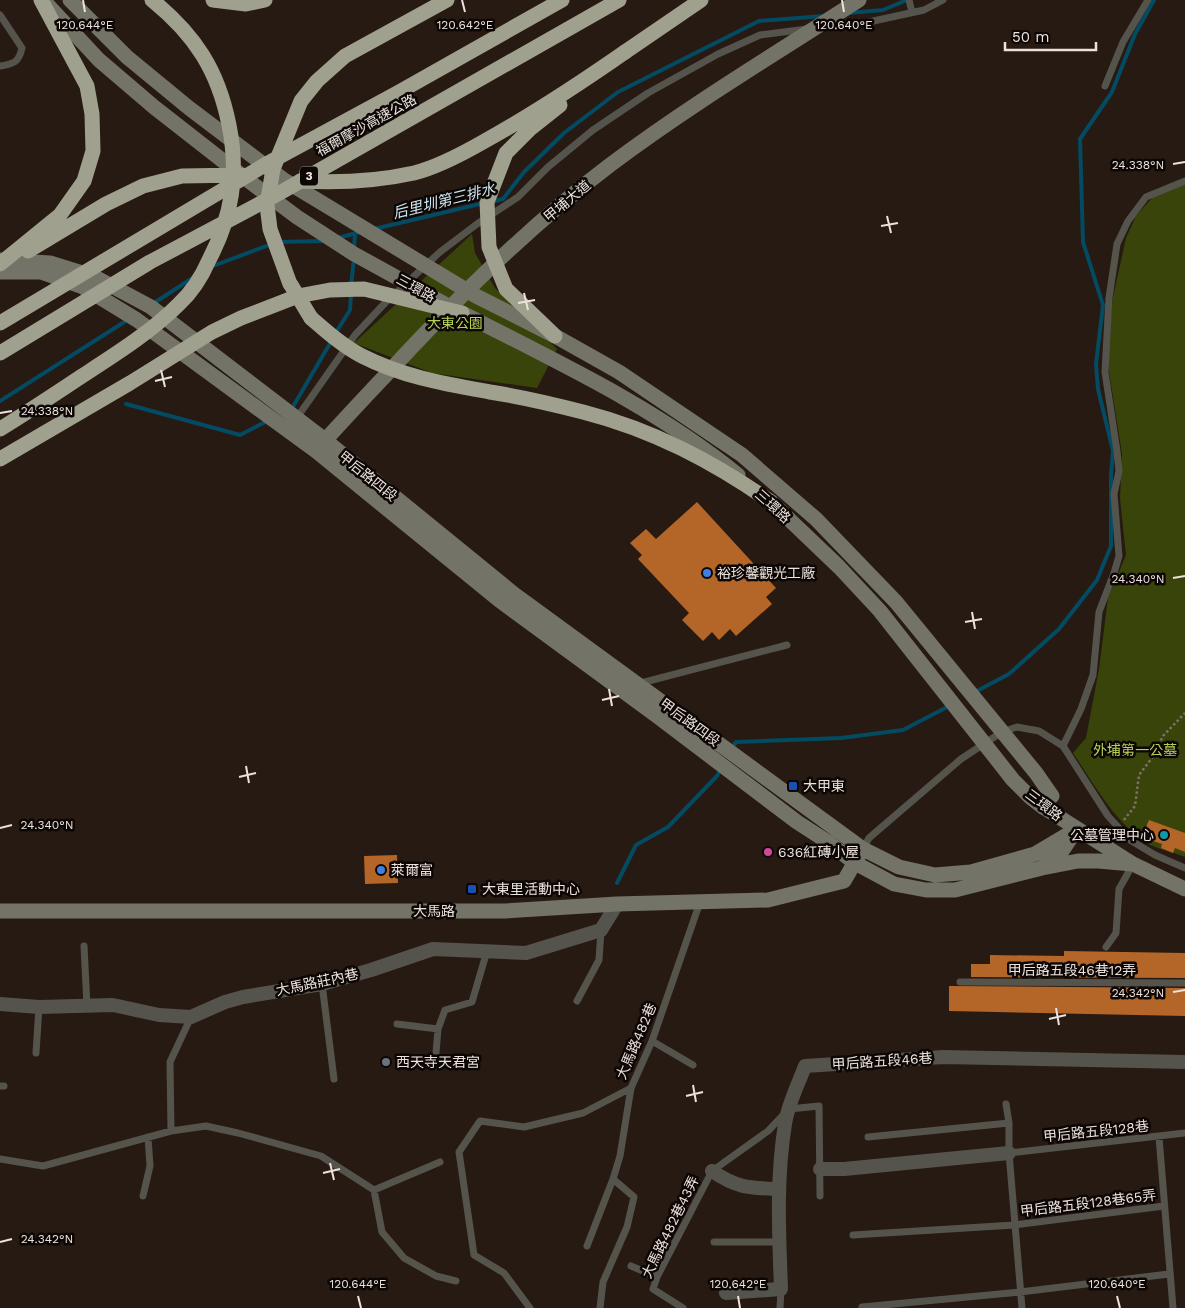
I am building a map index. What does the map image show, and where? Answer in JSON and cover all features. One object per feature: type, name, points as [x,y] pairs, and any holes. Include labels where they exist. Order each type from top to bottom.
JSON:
[{"type":"highway","points":[[0,264],[60,216],[84,181],[93,152],[92,114],[87,86],[42,0]]},
{"type":"highway","points":[[0,429],[128,346],[180,303],[200,278],[220,239],[230,206],[234,178],[233,146],[222,93],[210,66],[191,37],[152,0]]},
{"type":"highway","points":[[213,0],[246,4],[265,0]]},
{"type":"highway","points":[[447,0],[345,56],[317,81],[301,101],[273,169],[267,206],[270,229],[280,260],[299,300],[311,318],[329,334],[361,356],[393,370],[435,382],[537,400],[586,412],[637,428],[688,450],[734,476],[771,502]]},
{"type":"highway","name":"福爾摩沙高速公路","points":[[0,323],[268,164],[562,0]]},
{"type":"highway","name":"福爾摩沙高速公路","points":[[0,353],[150,262],[276,194],[619,0]]},
{"type":"highway","points":[[284,180],[327,182],[376,178],[415,172],[447,161],[498,134],[569,90],[701,0]]},
{"type":"highway","points":[[555,336],[506,289],[489,248],[487,202],[506,153],[531,128],[625,52]]},
{"type":"highway","points":[[0,271],[106,204],[143,186],[182,176],[240,174]]},
{"type":"highway","points":[[0,459],[130,383],[212,332],[240,318],[298,296],[330,290],[364,289],[462,313]]},
{"type":"street","name":"三環路","points":[[42,0],[106,66],[154,107],[297,217],[354,254],[462,313],[599,383],[663,421],[718,458],[771,502],[839,567],[880,611],[1014,780],[1030,797],[1048,801]]},
{"type":"street","name":"三環路","points":[[70,0],[128,57],[189,108],[284,180],[476,296],[555,336],[619,372],[734,449],[816,518],[896,602],[1036,773],[1048,801],[1077,829]]},
{"type":"street","name":"甲埔大道","points":[[320,446],[477,280],[561,205],[610,165],[655,133],[859,0]]},
{"type":"street","points":[[240,174],[284,180]]},
{"type":"street","points":[[0,260],[50,263],[95,277],[151,308],[275,402],[291,424]]},
{"type":"street","points":[[0,271],[41,272],[83,287],[137,320],[267,416],[291,424]]},
{"type":"street","name":"甲后路四段","points":[[291,424],[514,594],[862,849],[899,867],[935,875],[971,872],[1035,854],[1077,829]]},
{"type":"street","name":"甲后路四段","points":[[320,446],[499,600],[854,863],[894,884],[926,890],[955,890],[1078,861],[1133,864]]},
{"type":"street","points":[[1077,829],[1133,864],[1185,889]]},
{"type":"street","name":"甲后路四段","points":[[1042,868],[1062,852],[1077,829]]},
{"type":"street","name":"大馬路","points":[[0,911],[505,911],[617,904],[768,900],[844,880],[862,849]]},
{"type":"street","points":[[601,930],[617,904]]},
{"type":"street","name":"大馬路莊內巷","points":[[190,1018],[225,1002],[243,997],[322,984],[433,949],[526,953],[601,930]]},
{"type":"street","points":[[0,1004],[39,1007],[113,1005],[159,1015],[190,1018]]},
{"type":"street","name":"甲后路五段46巷","points":[[780,1289],[778,1189],[785,1124],[806,1066],[943,1057],[1185,1062]]},
{"type":"street","points":[[820,1169],[844,1169],[1009,1153]]},
{"type":"street","points":[[712,1171],[728,1182],[746,1188],[778,1189]]},
{"type":"street","points":[[726,1293],[780,1289]]},
{"type":"lane","points":[[909,0],[912,12]]},
{"type":"lane","points":[[291,424],[355,335],[385,303],[440,252],[477,224],[518,197],[548,167],[593,130],[648,93],[718,54],[760,35],[821,25],[856,24],[924,10],[943,0]]},
{"type":"lane","points":[[1105,86],[1123,42],[1148,0]]},
{"type":"lane","points":[[0,15],[22,48],[20,57],[13,63],[0,66]]},
{"type":"lane","points":[[1063,746],[1081,709],[1093,675],[1099,612],[1119,556],[1114,494],[1118,470],[1117,451],[1105,372],[1109,298],[1117,244],[1128,221],[1146,196],[1185,180]]},
{"type":"lane","points":[[637,684],[787,644]]},
{"type":"lane","points":[[862,849],[869,838],[961,759],[1002,732],[1018,727],[1039,731],[1063,746],[1108,816],[1130,840],[1155,855],[1185,868]]},
{"type":"lane","points":[[1106,947],[1116,933],[1119,889],[1133,864]]},
{"type":"lane","name":"大馬路482巷","points":[[530,1308],[504,1274],[474,1255],[459,1152],[480,1121],[524,1127],[583,1113],[631,1088],[652,1041],[700,902]]},
{"type":"lane","points":[[577,1001],[599,960],[601,930]]},
{"type":"lane","points":[[84,946],[87,1006]]},
{"type":"lane","points":[[435,1066],[438,1029],[445,1010],[472,1002],[487,951]]},
{"type":"lane","name":"甲后路五段46巷12弄","points":[[960,982],[1185,983]]},
{"type":"lane","points":[[322,984],[334,1079]]},
{"type":"lane","points":[[36,1054],[39,1007]]},
{"type":"lane","points":[[171,1131],[170,1062],[190,1018]]},
{"type":"lane","points":[[397,1024],[438,1029]]},
{"type":"lane","points":[[652,1041],[693,1065]]},
{"type":"lane","points":[[588,1246],[620,1156],[631,1088]]},
{"type":"lane","points":[[1006,1104],[1009,1123],[1014,1225],[1022,1308]]},
{"type":"lane","points":[[712,1171],[768,1131],[789,1109],[819,1106],[820,1196]]},
{"type":"lane","points":[[868,1137],[1009,1123]]},
{"type":"lane","points":[[0,1159],[44,1166],[171,1131],[206,1126],[238,1132],[321,1156],[374,1190],[382,1232],[404,1258],[436,1276],[456,1280]]},
{"type":"lane","name":"甲后路五段128巷","points":[[1009,1153],[1185,1133]]},
{"type":"lane","name":"甲后路五段128巷65弄","points":[[1159,1136],[1172,1308]]},
{"type":"lane","points":[[143,1196],[150,1166],[148,1137]]},
{"type":"lane","points":[[374,1190],[440,1162]]},
{"type":"lane","name":"大馬路482巷43弄","points":[[683,1308],[654,1289],[657,1277],[712,1171]]},
{"type":"lane","points":[[600,1308],[603,1282],[627,1227],[634,1197],[613,1179]]},
{"type":"lane","name":"甲后路五段128巷65弄","points":[[853,1235],[1014,1225],[1164,1206]]},
{"type":"lane","points":[[714,1242],[780,1242]]},
{"type":"lane","points":[[631,1266],[657,1277]]},
{"type":"lane","points":[[862,1307],[1020,1292],[1169,1274]]},
{"type":"lane","points":[[780,1289],[780,1308]]},
{"type":"path","points":[[1118,827],[1134,806],[1139,775],[1152,758],[1163,736],[1185,713]]},
{"type":"green space","name":"外埔第一公墓","points":[[1185,178],[1185,857],[1159,849],[1145,842],[1124,824],[1105,801],[1073,753],[1086,738],[1099,669],[1108,598],[1126,555],[1120,499],[1122,454],[1107,359],[1113,297],[1126,238],[1136,216],[1160,189]]},
{"type":"green space","name":"大東公園","points":[[472,234],[475,253],[495,288],[557,349],[537,388],[432,373],[354,343]]},
{"type":"building","name":"裕珍馨觀光工廠","points":[[697,502],[776,588],[766,597],[772,604],[736,636],[730,629],[719,640],[712,632],[703,641],[682,620],[689,613],[638,559],[642,555],[630,543],[646,529],[656,539]]},
{"type":"building","name":"公墓管理中心","points":[[1149,820],[1185,833],[1185,852],[1175,848],[1173,853],[1161,848],[1162,844],[1142,837]]},
{"type":"building","name":"萊爾富","points":[[397,855],[398,883],[365,884],[364,856]]},
{"type":"building","points":[[1064,951],[1185,953],[1185,978],[971,977],[971,964],[990,964],[990,955],[1064,956]]},
{"type":"building","points":[[949,986],[1185,988],[1185,1016],[949,1011]]},
{"type":"waterway","name":"后里圳第三排水","points":[[848,13],[883,10],[907,0]]},
{"type":"waterway","points":[[975,692],[1009,674],[1059,629],[1097,580],[1111,546],[1113,451],[1098,389],[1096,364],[1103,305],[1083,242],[1080,139],[1112,92],[1135,34],[1154,0]]},
{"type":"waterway","name":"后里圳第三排水","points":[[491,202],[503,199],[524,172],[564,133],[618,92],[759,21],[824,16]]},
{"type":"waterway","name":"后里圳第三排水","points":[[374,229],[484,203]]},
{"type":"waterway","name":"后里圳第三排水","points":[[338,238],[360,232]]},
{"type":"waterway","points":[[354,248],[355,234]]},
{"type":"waterway","name":"后里圳第三排水","points":[[278,242],[324,241]]},
{"type":"waterway","name":"后里圳第三排水","points":[[213,266],[272,244]]},
{"type":"waterway","points":[[351,286],[354,258]]},
{"type":"waterway","name":"后里圳第三排水","points":[[154,303],[194,277]]},
{"type":"waterway","points":[[335,334],[350,310],[351,293]]},
{"type":"waterway","name":"后里圳第三排水","points":[[0,401],[129,319]]},
{"type":"waterway","points":[[291,410],[332,340]]},
{"type":"waterway","points":[[126,404],[240,435],[269,420]]},
{"type":"waterway","points":[[731,749],[736,742],[841,738],[903,730],[951,705]]},
{"type":"waterway","points":[[617,883],[636,845],[668,827],[717,776],[721,769]]},
{"type":"place","name":"裕珍馨觀光工廠","points":[[707,573]]},
{"type":"place","name":"大甲東","points":[[793,786]]},
{"type":"place","name":"公墓管理中心","points":[[1164,835]]},
{"type":"place","name":"636紅磚小屋","points":[[768,852]]},
{"type":"place","name":"萊爾富","points":[[381,870]]},
{"type":"place","name":"大東里活動中心","points":[[472,889]]},
{"type":"place","name":"西天寺天君宮","points":[[386,1062]]}]
